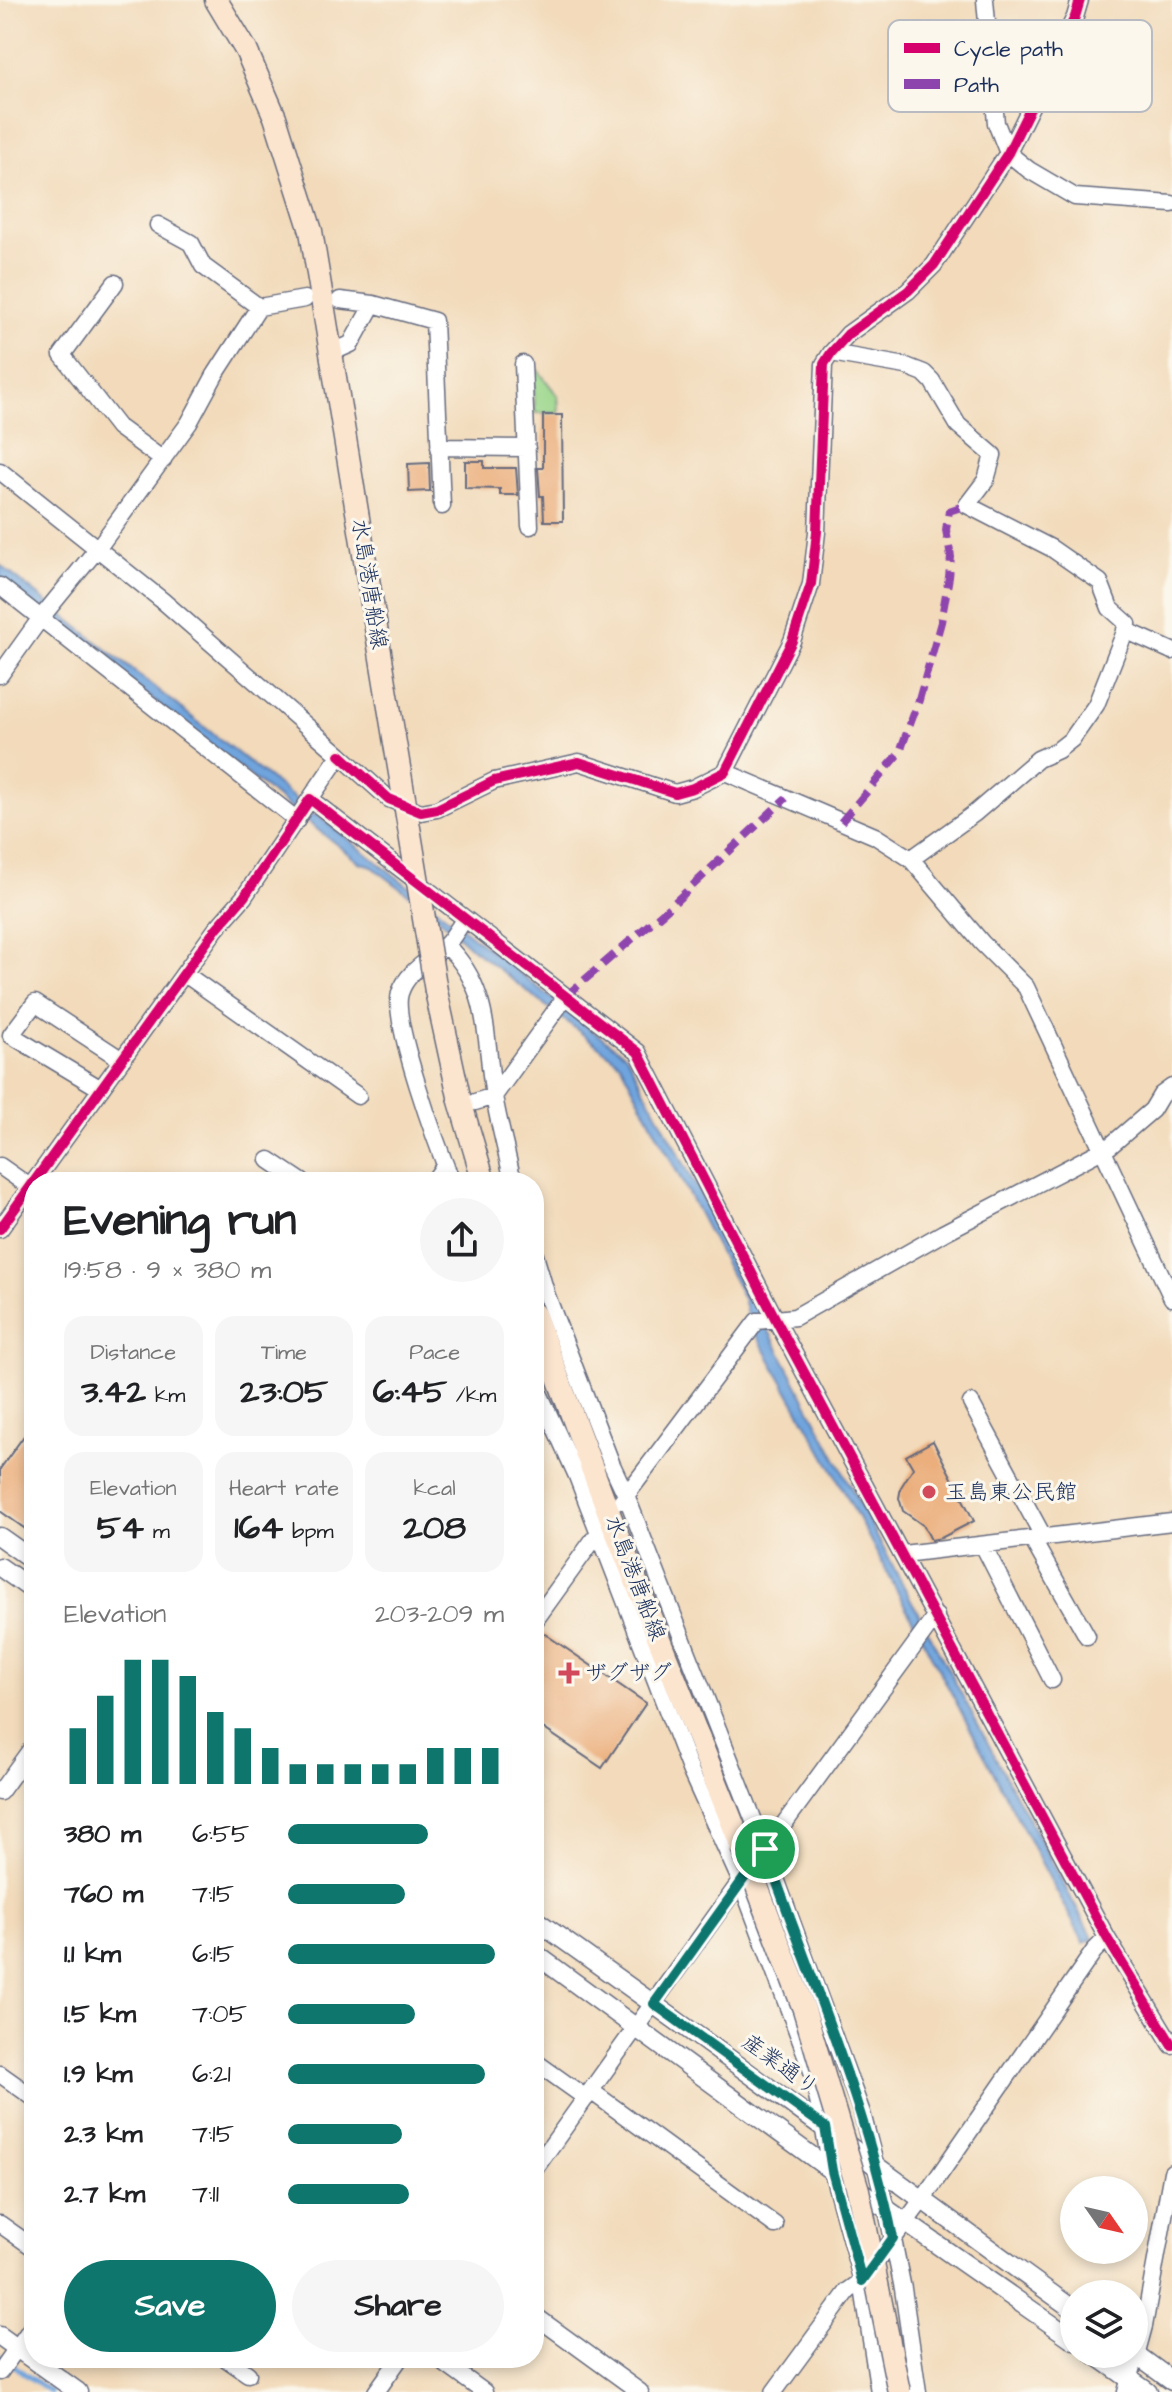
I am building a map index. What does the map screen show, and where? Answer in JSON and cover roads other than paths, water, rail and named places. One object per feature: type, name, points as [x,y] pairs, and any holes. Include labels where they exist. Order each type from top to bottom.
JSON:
[{"type":"main road","name":"水島港唐船線","points":[[216,0],[246,50],[275,117],[311,231],[436,991],[460,1101],[481,1172]]},
{"type":"main road","name":"水島港唐船線","points":[[544,1344],[604,1525],[742,1847],[804,2009],[858,2190],[899,2392]]},
{"type":"street","points":[[985,0],[987,20]]},
{"type":"street","points":[[1074,20],[1080,0]]},
{"type":"street","points":[[995,112],[1008,153],[1029,170],[1075,197],[1172,204]]},
{"type":"street","points":[[0,471],[249,674],[389,799],[421,812],[437,809],[494,781],[579,762],[675,793],[693,788],[725,772],[792,641],[811,584],[817,532],[824,364],[848,334],[908,291],[934,265],[1008,153],[1028,112]]},
{"type":"street","points":[[158,225],[191,243],[203,266],[259,307],[305,299]]},
{"type":"street","points":[[115,283],[62,355],[118,427],[163,460]]},
{"type":"street","points":[[340,300],[373,304],[434,321],[442,506]]},
{"type":"street","points":[[333,352],[351,344],[373,304]]},
{"type":"street","points":[[0,675],[163,460],[259,307]]},
{"type":"street","points":[[831,353],[916,369],[932,381],[958,425],[993,455],[986,480],[967,505],[1051,548],[1100,582],[1110,608],[1128,624],[1096,705],[1072,739],[1038,759],[975,813],[911,859]]},
{"type":"street","points":[[523,364],[530,526]]},
{"type":"street","points":[[439,447],[527,448]]},
{"type":"street","points":[[0,586],[297,820]]},
{"type":"street","points":[[1125,630],[1172,651]]},
{"type":"street","points":[[41,1172],[216,929],[244,897],[340,755]]},
{"type":"street","points":[[725,772],[875,836],[911,859],[982,943],[1026,987],[1172,1298]]},
{"type":"street","points":[[310,799],[638,1052],[775,1318],[1107,1938],[1172,2045]]},
{"type":"street","points":[[448,1172],[397,1015],[400,992],[420,963],[446,945],[464,920]]},
{"type":"street","points":[[446,945],[472,976],[483,1009],[494,1096],[511,1172]]},
{"type":"street","points":[[185,974],[358,1096]]},
{"type":"street","points":[[475,1102],[494,1096],[566,996]]},
{"type":"street","points":[[101,1089],[11,1035],[35,1003],[122,1060]]},
{"type":"street","points":[[544,1608],[757,1321],[795,1317],[1100,1148],[1110,1146],[1152,1110],[1161,1095],[1172,1087]]},
{"type":"street","points":[[428,1116],[446,1110]]},
{"type":"street","points":[[269,1160],[287,1172]]},
{"type":"street","points":[[440,1172],[445,1165]]},
{"type":"street","points":[[0,1166],[24,1183]]},
{"type":"street","points":[[0,1229],[24,1195]]},
{"type":"street","points":[[544,1286],[765,1849],[862,2113],[893,2238],[918,2392]]},
{"type":"street","points":[[971,1403],[1087,1636]]},
{"type":"street","points":[[544,1404],[577,1476],[604,1525],[691,1772],[741,1882],[812,2071],[832,2171],[862,2281],[879,2392]]},
{"type":"street","points":[[903,1554],[1172,1522]]},
{"type":"street","points":[[0,1537],[24,1554]]},
{"type":"street","points":[[983,1545],[1052,1680]]},
{"type":"street","points":[[0,1567],[24,1584]]},
{"type":"street","points":[[544,2156],[936,1616]]},
{"type":"street","points":[[0,1792],[24,1759]]},
{"type":"street","name":"産業通り","points":[[544,1926],[1060,2300]]},
{"type":"street","points":[[774,2392],[848,2291],[862,2281],[906,2222],[1094,1951],[1107,1938]]},
{"type":"street","points":[[544,1960],[832,2171],[1060,2330]]},
{"type":"street","points":[[544,2067],[589,2094],[775,2225]]},
{"type":"street","points":[[0,2074],[24,2091]]},
{"type":"street","points":[[1148,2293],[1172,2172]]},
{"type":"street","points":[[0,2224],[24,2241]]},
{"type":"street","points":[[544,2322],[640,2392]]},
{"type":"street","points":[[0,2336],[24,2353]]},
{"type":"street","points":[[0,2372],[24,2338]]},
{"type":"street","points":[[1148,2363],[1172,2381]]},
{"type":"street","points":[[45,2368],[78,2392]]},
{"type":"street","points":[[239,2368],[248,2374]]},
{"type":"street","points":[[382,2390],[394,2368]]},
{"type":"street","points":[[451,2368],[484,2392]]},
{"type":"street","points":[[1109,2368],[1129,2386],[1148,2392]]},
{"type":"water","points":[[0,565],[299,802],[310,815],[317,815],[565,1011],[626,1055],[752,1291],[768,1329],[881,1544],[1093,1939],[1084,1943],[836,1476],[748,1320],[743,1298],[620,1063],[470,947],[437,916],[370,865],[360,863],[38,609],[0,578]]},
{"type":"waterway","points":[[0,2356],[50,2392]]},
{"type":"place","name":"玉島東公民館","points":[[929,1492]]},
{"type":"place","name":"ザグザグ","points":[[569,1673]]}]
